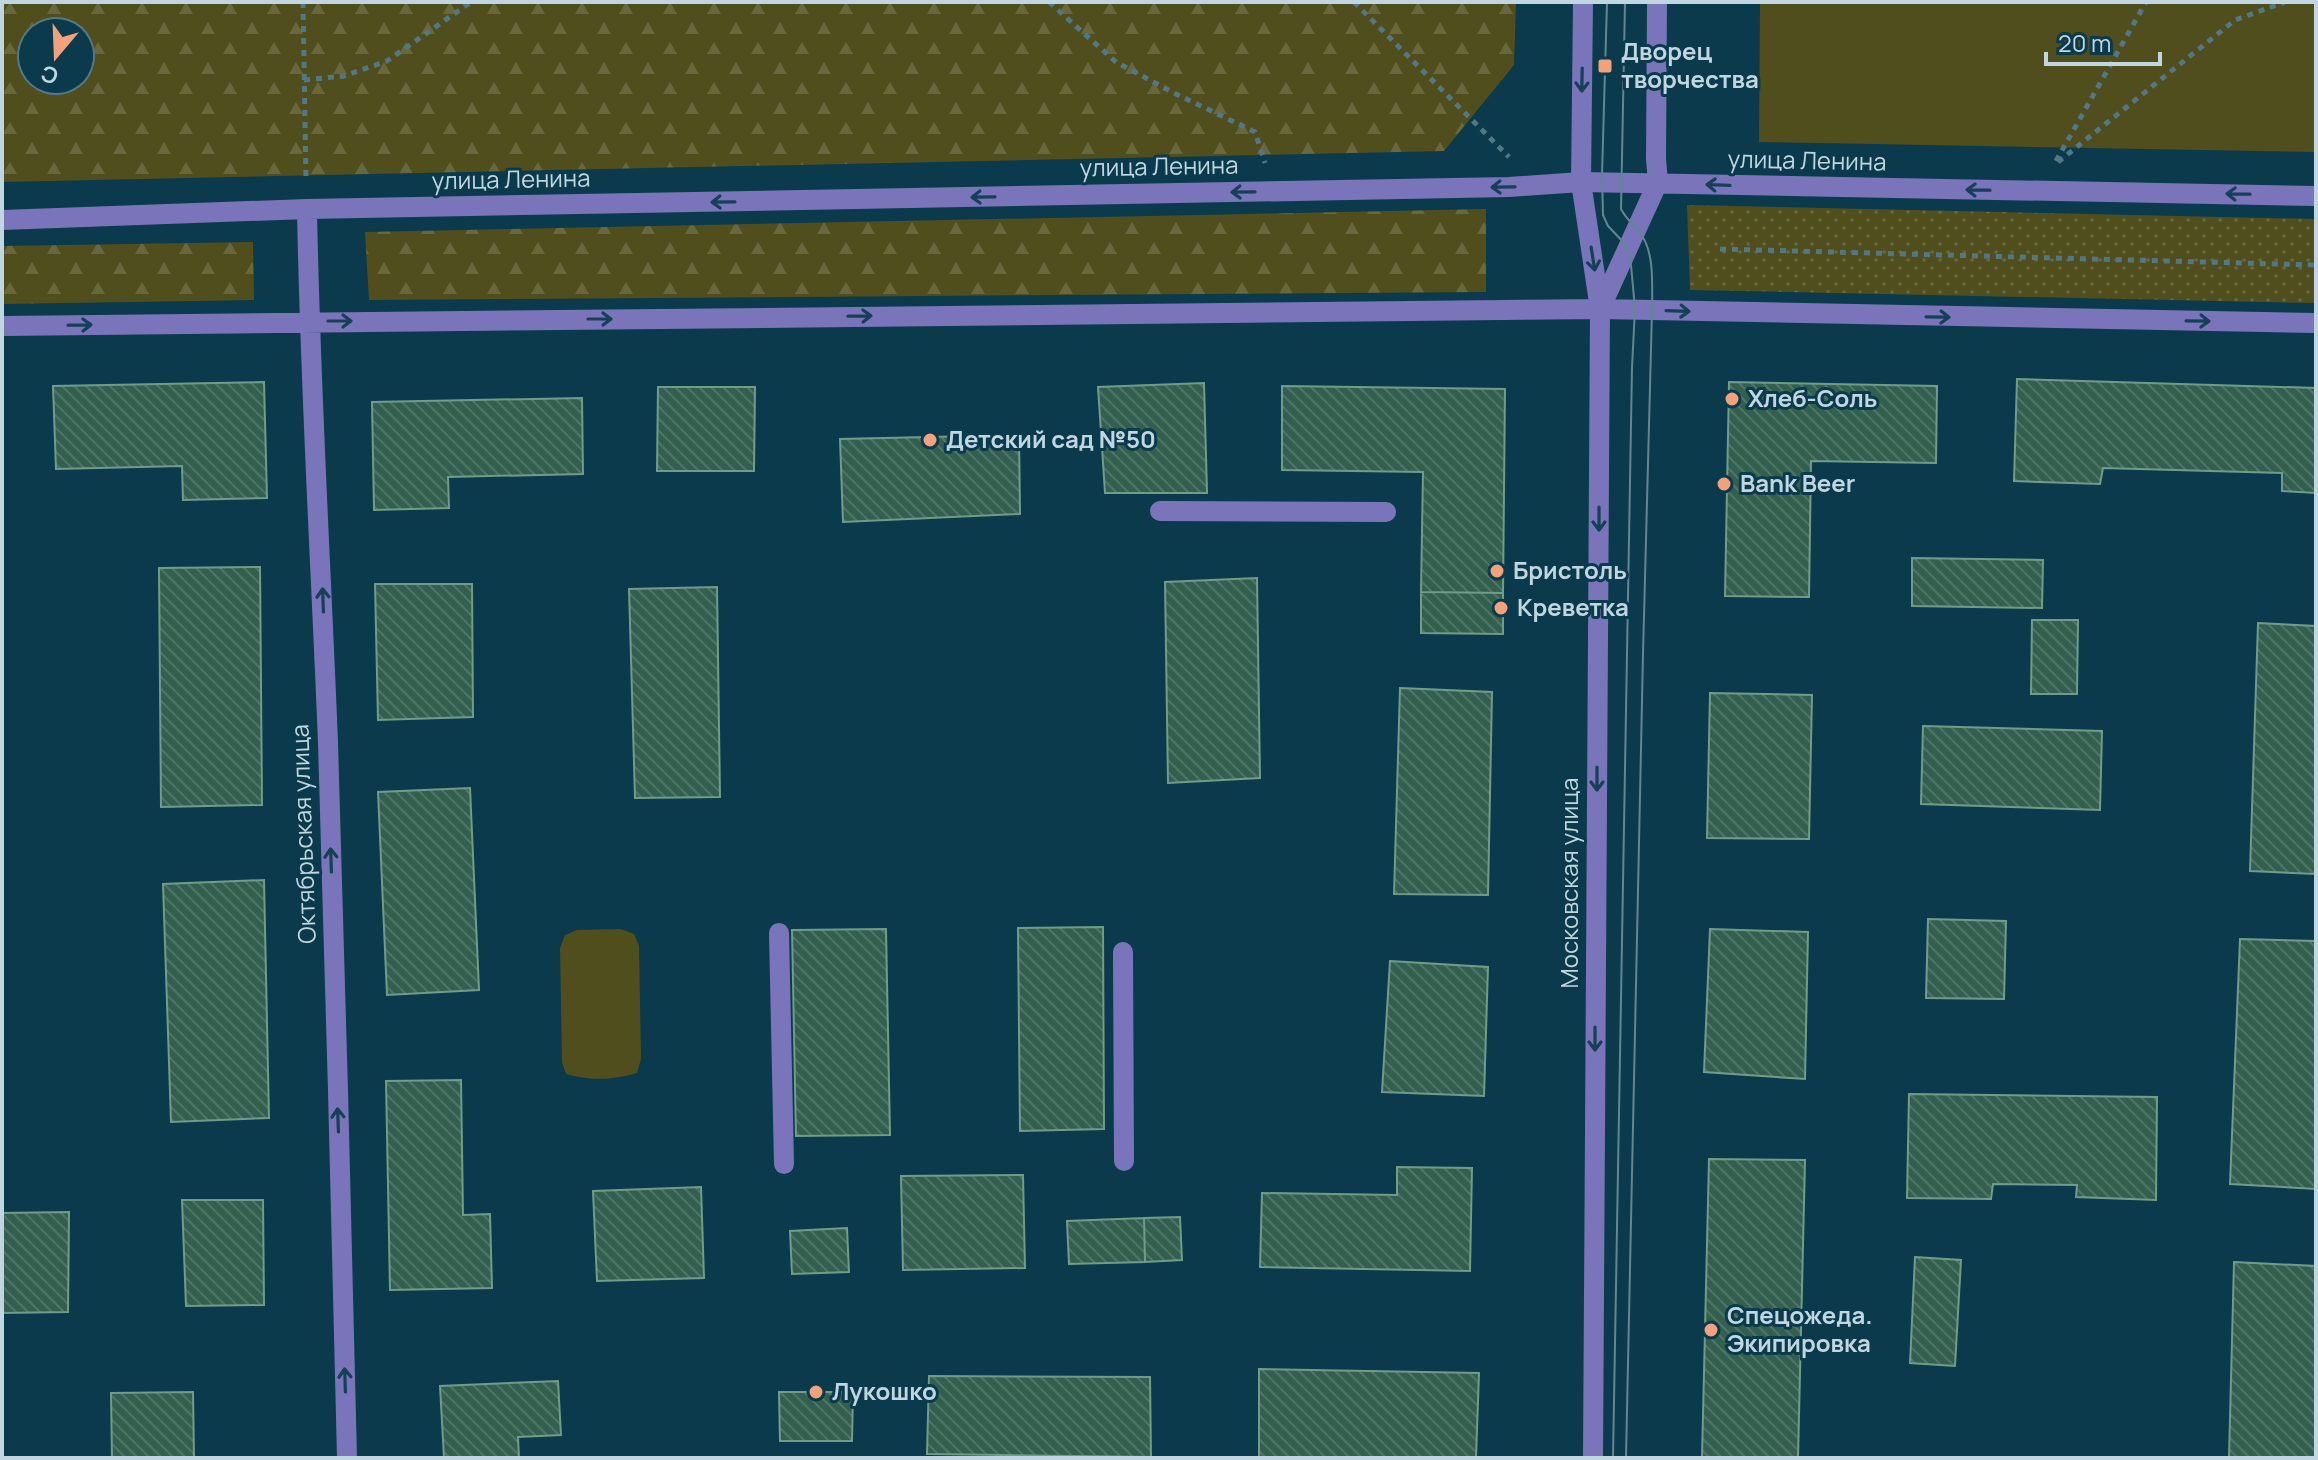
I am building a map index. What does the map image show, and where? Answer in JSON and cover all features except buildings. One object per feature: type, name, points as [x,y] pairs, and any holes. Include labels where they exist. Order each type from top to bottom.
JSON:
[{"type":"street","name":"Московская улица","points":[[1583,2],[1581,182],[1600,309],[1593,1458]]},
{"type":"street","name":"Московская улица","points":[[1600,309],[1658,182],[1657,2]]},
{"type":"street","name":"улица Ленина","points":[[2,220],[307,209],[1509,187],[1581,182],[2316,196]]},
{"type":"street","name":"Октябрьская улица","points":[[307,209],[327,732],[347,1458]]},
{"type":"street","points":[[2,326],[1600,309],[2316,323]]},
{"type":"street","points":[[1160,511],[1386,512]]},
{"type":"street","points":[[779,933],[784,1164]]},
{"type":"street","points":[[1123,952],[1124,1161]]},
{"type":"path","points":[[303,2],[307,209]]},
{"type":"path","points":[[304,80],[344,76],[387,61],[471,2]]},
{"type":"path","points":[[1049,2],[1116,62],[1255,132],[1265,164]]},
{"type":"path","points":[[1354,2],[1510,158]]},
{"type":"path","points":[[2146,2],[2054,165],[2235,20],[2285,2]]},
{"type":"path","points":[[1720,249],[2316,265]]},
{"type":"green space","points":[[2,2],[1516,2],[1514,65],[1444,151],[2,182]]},
{"type":"green space","points":[[1760,2],[2316,2],[2316,152],[1759,142]]},
{"type":"green space","points":[[1687,205],[2316,219],[2316,303],[1690,290]]},
{"type":"green space","points":[[1486,209],[1486,292],[369,300],[365,232]]},
{"type":"green space","points":[[253,242],[254,300],[2,304],[2,246]]},
{"type":"green space","points":[[621,929],[634,934],[639,946],[641,1059],[637,1073],[602,1079],[566,1074],[562,1062],[560,948],[565,935],[577,930]]},
{"type":"tram line","points":[[1607,2],[1603,215],[1630,254],[1635,309],[1613,1458]]},
{"type":"tram line","points":[[1625,2],[1621,209],[1641,234],[1649,251],[1652,292],[1626,1458]]},
{"type":"place","name":"Дворец творчества","points":[[1605,66]]},
{"type":"place","name":"Хлеб-Соль","points":[[1732,399]]},
{"type":"place","name":"Детский сад №50","points":[[930,440]]},
{"type":"place","name":"Bank Beer","points":[[1724,484]]},
{"type":"place","name":"Бристоль","points":[[1497,571]]},
{"type":"place","name":"Креветка","points":[[1501,608]]},
{"type":"place","name":"Спецожеда. Экипировка","points":[[1711,1330]]},
{"type":"place","name":"Лукошко","points":[[816,1392]]}]
